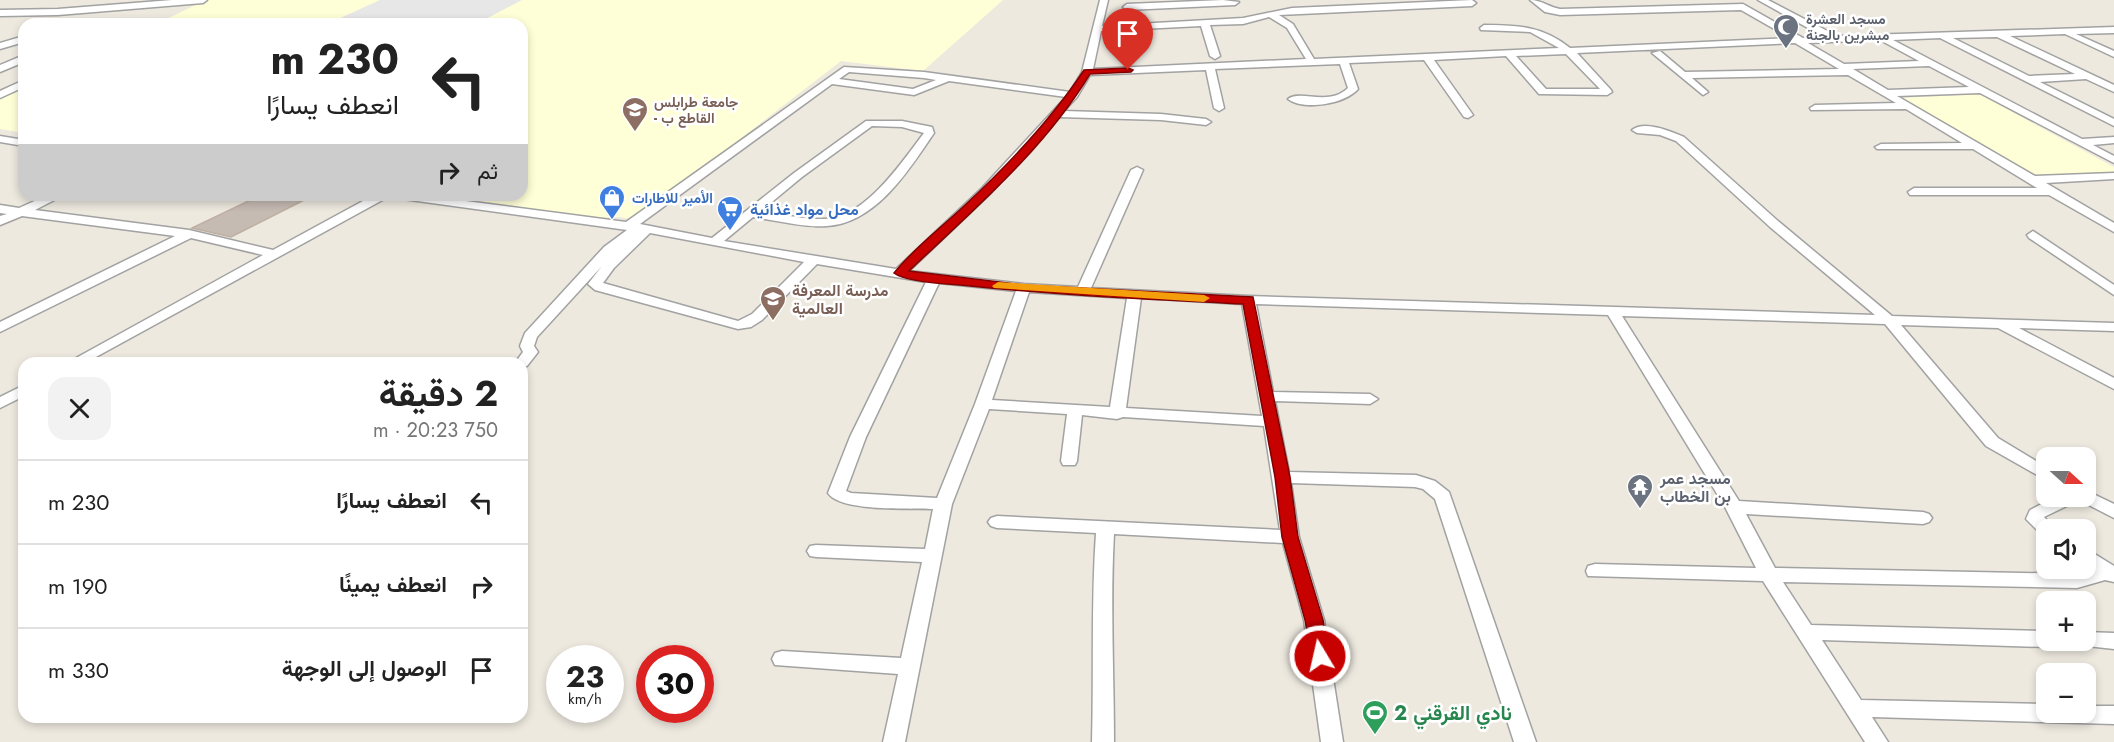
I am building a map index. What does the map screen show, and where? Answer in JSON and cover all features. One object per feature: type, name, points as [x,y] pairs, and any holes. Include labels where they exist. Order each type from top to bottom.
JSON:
[{"type":"street","points":[[58,12],[86,0]]},
{"type":"street","points":[[0,13],[58,12],[203,0]]},
{"type":"street","points":[[900,273],[986,191],[1073,95],[1087,72],[1104,0]]},
{"type":"street","points":[[1534,0],[1548,10],[1560,12],[1773,5]]},
{"type":"street","points":[[1762,0],[1835,39]]},
{"type":"street","points":[[1127,7],[1175,2],[1235,2]]},
{"type":"street","points":[[1097,29],[1244,21],[1270,14],[1472,3]]},
{"type":"street","points":[[1743,7],[2111,225]]},
{"type":"street","points":[[1208,12],[1215,56]]},
{"type":"street","points":[[1270,14],[1290,26],[1310,58]]},
{"type":"street","points":[[1484,28],[1530,30],[1569,51],[1607,93],[1544,92],[1509,54]]},
{"type":"street","points":[[1675,41],[1883,38],[2114,30]]},
{"type":"street","points":[[2063,31],[2114,54]]},
{"type":"street","points":[[1997,34],[2114,89]]},
{"type":"street","points":[[1941,35],[2114,123]]},
{"type":"street","points":[[1883,38],[2114,160]]},
{"type":"street","points":[[1087,72],[1344,62],[1796,39]]},
{"type":"street","points":[[0,46],[18,40]]},
{"type":"street","points":[[1657,53],[1703,92]]},
{"type":"street","points":[[1428,57],[1468,115]]},
{"type":"street","points":[[0,69],[18,61]]},
{"type":"street","points":[[1293,99],[1327,100],[1348,95],[1353,89],[1353,82],[1344,62]]},
{"type":"street","points":[[1683,75],[1847,69],[1930,63]]},
{"type":"street","points":[[1210,67],[1219,108]]},
{"type":"street","points":[[527,357],[531,352],[527,346],[530,336],[609,250],[711,165],[844,70],[853,68],[948,78],[1073,95]]},
{"type":"street","points":[[2014,72],[2075,71]]},
{"type":"street","points":[[829,81],[914,92],[948,78]]},
{"type":"street","points":[[2026,79],[2114,79]]},
{"type":"street","points":[[0,95],[18,87]]},
{"type":"street","points":[[1887,93],[1980,90]]},
{"type":"street","points":[[1815,108],[1908,106]]},
{"type":"street","points":[[1057,114],[1161,117],[1206,122]]},
{"type":"street","points":[[714,243],[750,213],[870,123],[902,124],[928,129],[928,133],[887,188],[868,205],[848,217],[834,223],[825,223],[750,213]]},
{"type":"street","points":[[1637,130],[1662,132],[1680,140],[1818,262],[1890,321],[1992,442],[2036,468]]},
{"type":"street","points":[[0,139],[18,142]]},
{"type":"street","points":[[2081,142],[2114,140]]},
{"type":"street","points":[[1881,147],[1977,146]]},
{"type":"street","points":[[1082,292],[1137,170]]},
{"type":"street","points":[[2032,180],[2114,176]]},
{"type":"street","points":[[1914,192],[2051,191]]},
{"type":"street","points":[[0,221],[44,201]]},
{"type":"street","points":[[85,357],[372,201]]},
{"type":"street","points":[[437,201],[638,228],[714,243],[934,279],[1024,288],[1134,296],[2114,327]]},
{"type":"street","points":[[0,208],[189,234],[275,254]]},
{"type":"street","points":[[638,228],[595,284],[738,325],[746,324],[756,317],[814,259]]},
{"type":"street","points":[[0,328],[189,234]]},
{"type":"street","points":[[2033,235],[2114,291]]},
{"type":"street","points":[[934,279],[858,437],[837,493],[848,499],[943,504]]},
{"type":"street","points":[[894,742],[943,504],[984,404],[1024,288]]},
{"type":"street","points":[[1117,414],[1134,296]]},
{"type":"street","points":[[1248,300],[1282,477],[1290,537],[1314,620],[1332,742]]},
{"type":"street","points":[[1613,312],[1734,507],[1769,575],[1877,742]]},
{"type":"street","points":[[1999,324],[2114,384]]},
{"type":"street","points":[[0,403],[18,393]]},
{"type":"street","points":[[1265,396],[1370,399]]},
{"type":"street","points":[[984,404],[1117,414],[1270,421]]},
{"type":"street","points":[[1069,461],[1075,410]]},
{"type":"street","points":[[1282,477],[1422,482],[1443,496],[1525,742]]},
{"type":"street","points":[[2096,502],[2114,512]]},
{"type":"street","points":[[1734,507],[1923,518]]},
{"type":"street","points":[[2036,520],[2036,514],[2050,507]]},
{"type":"street","points":[[996,522],[1290,537]]},
{"type":"street","points":[[1103,742],[1104,655],[1101,599],[1105,528]]},
{"type":"street","points":[[816,551],[932,556]]},
{"type":"street","points":[[1595,571],[2077,581],[2111,569],[2096,561]]},
{"type":"street","points":[[1808,632],[2036,639]]},
{"type":"street","points":[[2096,640],[2114,641]]},
{"type":"street","points":[[782,659],[909,667]]},
{"type":"street","points":[[1853,708],[2114,715]]},
{"type":"shaded area","name":"جامعة طرابلس - القاطع ب","points":[[206,0],[1003,0],[923,71],[841,61],[635,220],[619,217],[597,218],[479,201],[528,201],[528,18],[168,18]]},
{"type":"shaded area","points":[[380,0],[522,0],[488,18],[340,18]]},
{"type":"shaded area","points":[[18,89],[18,132],[0,129],[0,98]]},
{"type":"shaded area","points":[[1979,94],[2114,167],[2114,172],[2034,175],[1901,98]]},
{"type":"building","points":[[248,201],[302,201],[231,237],[192,228]]},
{"type":"slow traffic","points":[[998,286],[1134,296],[1204,298]]},
{"type":"place","name":"مسجد العشرة مبشرين بالجنة","points":[[1786,50]]},
{"type":"place","name":"جامعة طرابلس - القاطع ب","points":[[635,133]]},
{"type":"place","name":"الأمير للاطارات","points":[[612,221]]},
{"type":"place","name":"محل مواد غذائية","points":[[730,232]]},
{"type":"place","name":"مدرسة المعرفة العالمية","points":[[773,322]]},
{"type":"place","name":"مسجد عمر بن الخطاب","points":[[1640,510]]},
{"type":"place","name":"نادي القرقني 2","points":[[1375,736]]},
{"type":"route","points":[[1128,70],[1087,72],[1073,95],[1030,145],[986,191],[900,273],[934,279],[1024,288],[1134,296],[1248,300],[1282,477],[1290,537],[1314,620],[1320,656]]}]
